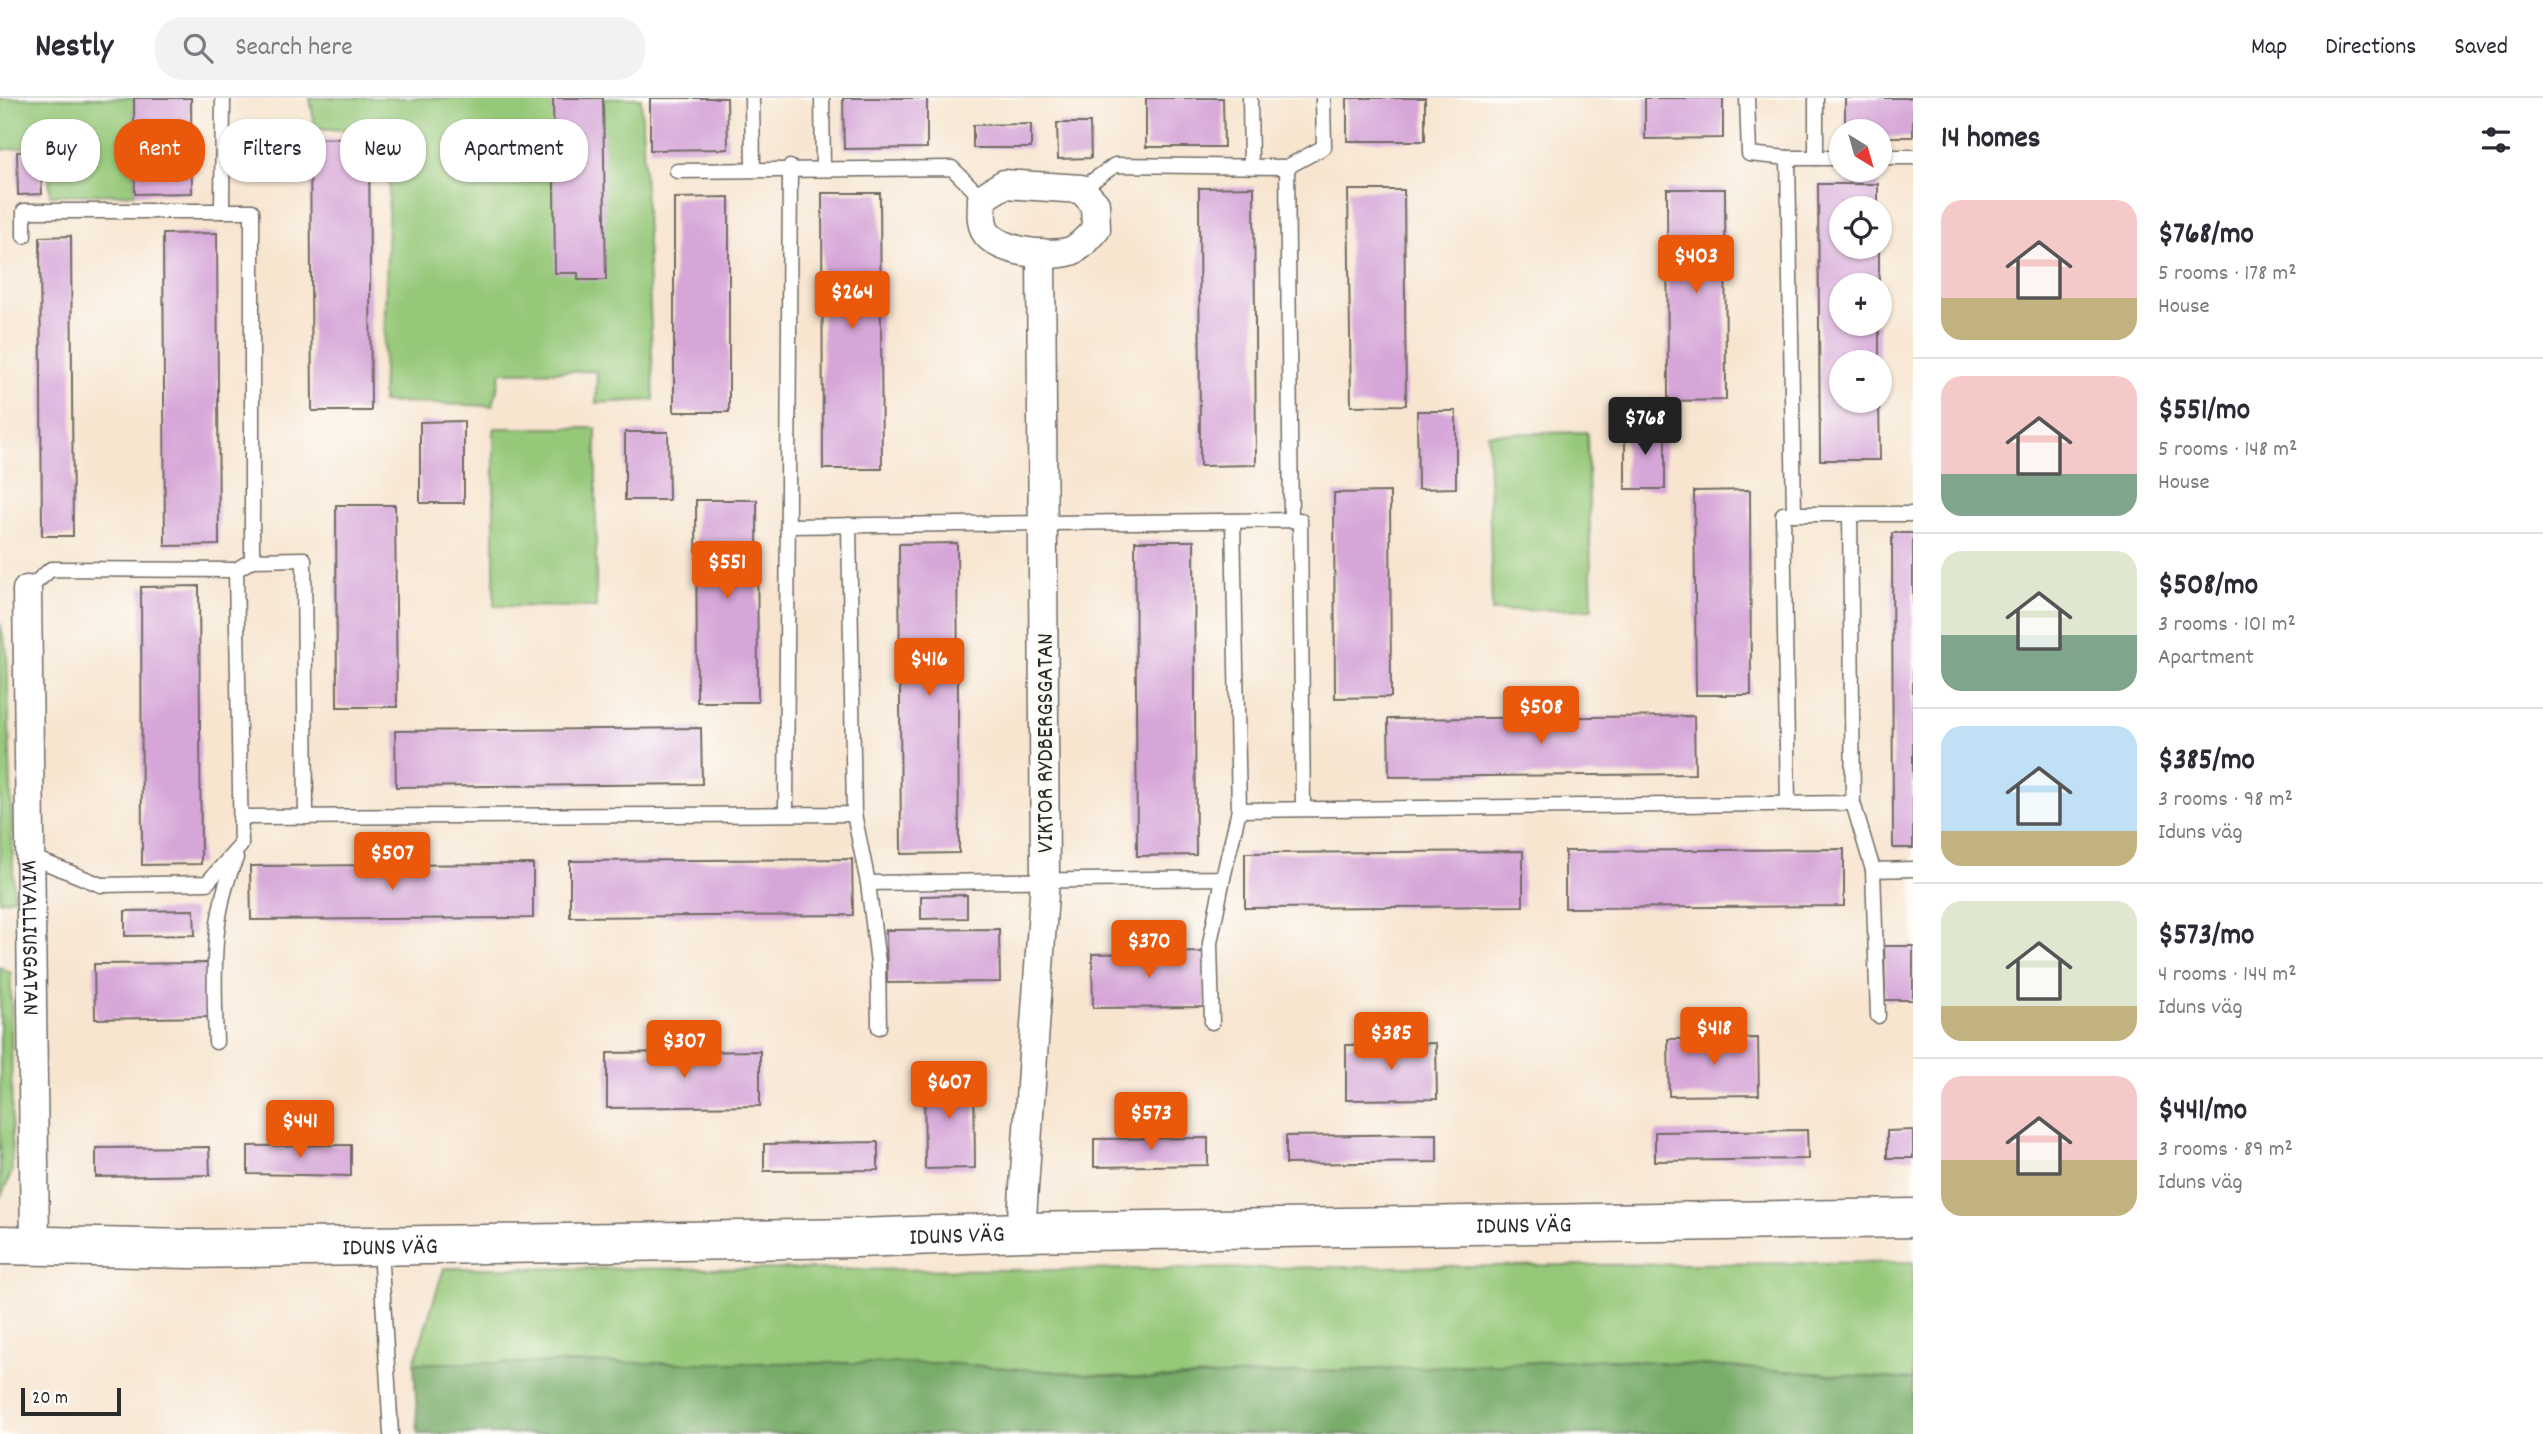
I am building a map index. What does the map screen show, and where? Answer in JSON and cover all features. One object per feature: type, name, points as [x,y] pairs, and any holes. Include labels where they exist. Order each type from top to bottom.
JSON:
[{"type":"street","points":[[1004,184],[1081,189],[1095,204],[1096,229],[1070,251],[1041,253],[1003,247],[993,241],[981,219],[982,198],[1004,184]]},
{"type":"street","name":"VIKTOR RYDBERGSGATAN","points":[[1021,1232],[1045,878],[1041,253]]},
{"type":"street","name":"WIVALLIUSGATAN","points":[[17,1245],[29,856],[27,590]]},
{"type":"street","name":"IDUNS VÄG","points":[[17,1245],[191,1249],[1913,1218]]},
{"type":"lane","points":[[222,211],[223,98]]},
{"type":"lane","points":[[752,98],[753,168]]},
{"type":"lane","points":[[822,98],[823,168]]},
{"type":"lane","points":[[1250,98],[1251,166]]},
{"type":"lane","points":[[1081,189],[1115,165],[1287,167],[1324,147],[1323,98]]},
{"type":"lane","points":[[1747,98],[1749,154],[1829,158]]},
{"type":"lane","points":[[1816,98],[1816,158]]},
{"type":"lane","points":[[1892,157],[1913,157]]},
{"type":"lane","points":[[1788,158],[1794,514]]},
{"type":"lane","points":[[786,814],[790,167]]},
{"type":"lane","points":[[677,170],[790,167],[952,169],[982,198]]},
{"type":"lane","points":[[1287,167],[1291,520]]},
{"type":"lane","points":[[24,236],[24,211],[252,211],[252,560]]},
{"type":"lane","points":[[1788,804],[1783,514],[1913,514]]},
{"type":"lane","points":[[1850,515],[1853,803],[1873,870],[1878,1016]]},
{"type":"lane","points":[[788,526],[1300,520],[1303,809]]},
{"type":"lane","points":[[1212,1022],[1210,943],[1239,810],[1233,521]]},
{"type":"lane","points":[[849,525],[855,814],[868,883],[878,962],[879,1027]]},
{"type":"lane","points":[[27,590],[51,569],[236,570],[252,560],[304,559],[306,817]]},
{"type":"lane","points":[[216,1042],[215,946],[223,887],[241,845],[236,570]]},
{"type":"lane","points":[[1239,810],[1853,803]]},
{"type":"lane","points":[[240,817],[855,814]]},
{"type":"lane","points":[[29,856],[101,885],[207,883],[241,845]]},
{"type":"lane","points":[[1873,870],[1913,869]]},
{"type":"lane","points":[[868,883],[1045,878],[1223,878]]},
{"type":"lane","points":[[380,1246],[391,1434]]},
{"type":"green space","points":[[0,98],[134,98],[134,119],[114,119],[114,182],[135,182],[135,194],[50,195],[49,182],[100,182],[100,119],[21,119],[21,148],[0,150]]},
{"type":"green space","points":[[310,98],[641,98],[654,400],[596,403],[597,371],[501,372],[493,406],[382,402],[389,182],[426,182],[426,119],[340,119],[340,130],[326,129],[326,119],[314,119]]},
{"type":"green space","points":[[494,428],[596,428],[596,607],[494,606]]},
{"type":"green space","points":[[1587,432],[1592,609],[1492,611],[1488,434]]},
{"type":"green space","points":[[0,623],[7,653],[14,898],[0,901]]},
{"type":"green space","points":[[0,967],[11,973],[12,1172],[0,1198]]},
{"type":"green space","points":[[1913,1262],[1913,1380],[1612,1359],[1149,1379],[942,1363],[414,1363],[444,1268],[1047,1270]]},
{"type":"green space","points":[[1612,1359],[1913,1380],[1913,1434],[418,1434],[414,1363],[942,1363],[1149,1379]]},
{"type":"building","points":[[134,98],[191,98],[191,119],[134,119]]},
{"type":"building","points":[[553,98],[603,98],[606,280],[578,280],[578,273],[555,273],[554,182],[588,182],[588,119],[553,119]]},
{"type":"building","points":[[650,98],[727,98],[728,149],[650,150]]},
{"type":"building","points":[[843,98],[927,98],[927,148],[844,149]]},
{"type":"building","points":[[1146,98],[1223,98],[1224,147],[1146,147]]},
{"type":"building","points":[[1347,98],[1425,98],[1425,141],[1347,141]]},
{"type":"building","points":[[1645,98],[1723,98],[1723,138],[1645,139]]},
{"type":"building","points":[[1845,98],[1913,98],[1913,137],[1892,137],[1892,119],[1845,119]]},
{"type":"building","points":[[1057,123],[1090,123],[1091,158],[1058,159]]},
{"type":"building","points":[[1031,124],[1031,148],[973,148],[973,125]]},
{"type":"building","points":[[340,138],[340,182],[369,182],[371,411],[312,411],[310,182],[326,182],[326,139]]},
{"type":"building","points":[[17,152],[21,152],[21,182],[41,182],[42,194],[18,195]]},
{"type":"building","points":[[135,182],[192,182],[192,193],[135,194]]},
{"type":"building","points":[[1818,184],[1878,184],[1878,196],[1829,196],[1829,259],[1879,259],[1879,273],[1829,273],[1829,336],[1879,336],[1879,350],[1829,350],[1829,413],[1879,413],[1880,460],[1820,460]]},
{"type":"building","points":[[1254,187],[1256,465],[1200,466],[1199,188]]},
{"type":"building","points":[[1667,189],[1725,189],[1726,400],[1668,401]]},
{"type":"building","points":[[1348,190],[1404,190],[1406,405],[1351,406]]},
{"type":"building","points":[[822,193],[880,193],[882,469],[823,469]]},
{"type":"building","points":[[729,197],[729,412],[674,412],[674,198]]},
{"type":"building","points":[[217,233],[219,545],[165,546],[163,234]]},
{"type":"building","points":[[71,236],[73,536],[42,536],[40,237]]},
{"type":"building","points":[[1417,411],[1456,411],[1456,488],[1418,489]]},
{"type":"building","points":[[464,421],[464,503],[420,503],[420,422]]},
{"type":"building","points":[[1665,424],[1665,489],[1625,489],[1625,425]]},
{"type":"building","points":[[625,432],[668,432],[669,500],[625,500]]},
{"type":"building","points":[[1750,490],[1751,695],[1696,695],[1694,491]]},
{"type":"building","points":[[1390,492],[1391,697],[1335,698],[1334,493]]},
{"type":"building","points":[[696,500],[757,500],[758,702],[697,702]]},
{"type":"building","points":[[336,505],[395,505],[397,707],[337,707]]},
{"type":"building","points":[[1892,533],[1913,533],[1913,848],[1893,848]]},
{"type":"building","points":[[1135,541],[1194,541],[1196,855],[1137,856]]},
{"type":"building","points":[[957,543],[959,853],[901,854],[899,544]]},
{"type":"building","points":[[199,586],[201,864],[142,865],[141,587]]},
{"type":"building","points":[[1694,716],[1695,774],[1389,777],[1388,719]]},
{"type":"building","points":[[701,728],[702,784],[396,787],[395,731]]},
{"type":"building","points":[[1844,849],[1844,906],[1565,908],[1565,851]]},
{"type":"building","points":[[1523,851],[1523,906],[1245,908],[1245,853]]},
{"type":"building","points":[[852,859],[853,915],[570,917],[570,861]]},
{"type":"building","points":[[533,864],[533,918],[251,920],[250,866]]},
{"type":"building","points":[[967,895],[967,918],[921,919],[921,896]]},
{"type":"building","points":[[194,910],[195,935],[125,936],[125,911]]},
{"type":"building","points":[[999,929],[1000,982],[887,983],[886,930]]},
{"type":"building","points":[[1884,946],[1913,946],[1913,1000],[1885,1000]]},
{"type":"building","points":[[1205,952],[1206,1007],[1093,1008],[1092,954]]},
{"type":"building","points":[[209,963],[209,1017],[95,1019],[94,964]]},
{"type":"building","points":[[1758,1038],[1759,1095],[1669,1096],[1668,1039]]},
{"type":"building","points":[[1436,1043],[1437,1099],[1346,1100],[1346,1045]]},
{"type":"building","points":[[760,1051],[760,1106],[607,1108],[607,1053]]},
{"type":"building","points":[[924,1074],[974,1074],[975,1168],[925,1169]]},
{"type":"building","points":[[1807,1130],[1808,1159],[1655,1161],[1655,1132]]},
{"type":"building","points":[[1913,1130],[1913,1158],[1887,1158],[1887,1131]]},
{"type":"building","points":[[1437,1134],[1437,1162],[1286,1164],[1286,1136]]},
{"type":"building","points":[[1208,1138],[1208,1165],[1094,1167],[1094,1139]]},
{"type":"building","points":[[878,1142],[878,1170],[764,1171],[764,1144]]},
{"type":"building","points":[[351,1145],[351,1176],[248,1174],[248,1146]]},
{"type":"building","points":[[209,1147],[210,1175],[96,1177],[96,1148]]}]
